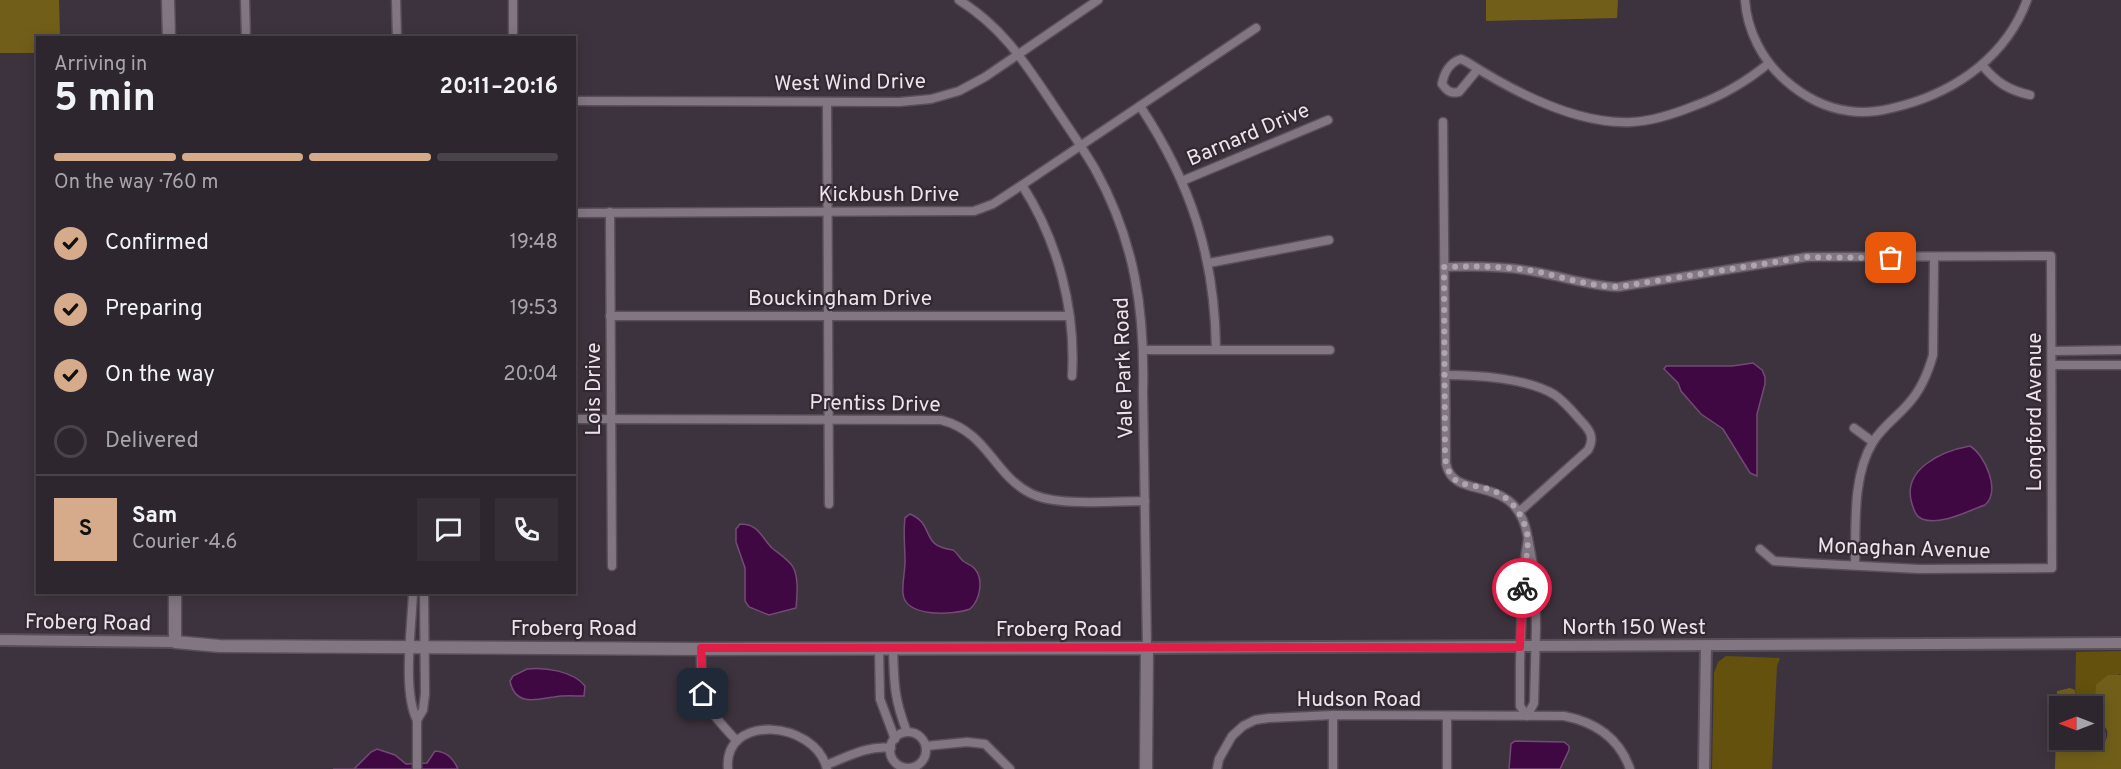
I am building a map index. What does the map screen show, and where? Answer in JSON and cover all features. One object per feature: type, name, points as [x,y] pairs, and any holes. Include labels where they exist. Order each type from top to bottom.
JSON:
[{"type":"main road","points":[[168,0],[169,36]]},
{"type":"main road","points":[[175,594],[176,642]]},
{"type":"main road","name":"Froberg Road","points":[[176,642],[219,646],[1147,648]]},
{"type":"main road","points":[[1146,769],[1147,648]]},
{"type":"street","points":[[246,0],[246,36]]},
{"type":"street","points":[[396,0],[397,36]]},
{"type":"street","points":[[513,0],[513,36]]},
{"type":"street","name":"Vale Park Road","points":[[960,0],[988,20],[1018,54],[1080,146],[1109,197],[1127,244],[1139,295],[1144,350],[1147,648]]},
{"type":"street","name":"West Wind Drive","points":[[576,102],[899,102],[931,99],[959,91],[985,77],[1098,0]]},
{"type":"street","points":[[1745,0],[1748,23],[1769,63],[1795,88],[1813,100],[1829,107],[1859,112],[1887,110],[1931,96],[1958,83],[1982,65],[1999,48],[2014,28],[2027,0]]},
{"type":"street","name":"Kickbush Drive","points":[[576,213],[974,211],[993,204],[1256,28]]},
{"type":"street","points":[[1478,69],[1512,89],[1550,105],[1601,119],[1632,122],[1660,118],[1715,98],[1741,84],[1769,63]]},
{"type":"street","points":[[1982,65],[2007,89],[2030,96]]},
{"type":"street","points":[[827,102],[830,504]]},
{"type":"street","points":[[1140,106],[1158,134],[1182,181],[1200,230],[1209,263],[1216,349]]},
{"type":"street","name":"Barnard Drive","points":[[1182,181],[1328,120]]},
{"type":"street","points":[[1443,122],[1445,458],[1453,479],[1463,485],[1498,493],[1509,500],[1519,512],[1524,523],[1528,538],[1535,576],[1534,703],[1527,716],[1520,706],[1520,647],[1523,571],[1528,538]]},
{"type":"street","points":[[1022,185],[1055,254],[1064,285],[1069,316],[1072,376]]},
{"type":"street","name":"Lois Drive","points":[[610,212],[612,566]]},
{"type":"street","points":[[1209,263],[1329,240]]},
{"type":"street","name":"Longford Avenue","points":[[1934,258],[2051,256],[2052,568]]},
{"type":"street","points":[[1444,267],[1492,266],[1537,272],[1599,287],[1618,287],[1807,257],[1934,258],[1935,338],[1929,369],[1919,390],[1907,406],[1888,423],[1873,442],[1864,464],[1859,489],[1855,565]]},
{"type":"street","name":"Bouckingham Drive","points":[[610,316],[1069,316]]},
{"type":"street","points":[[1144,350],[1330,350]]},
{"type":"street","points":[[2052,351],[2121,350]]},
{"type":"street","points":[[2052,365],[2121,365]]},
{"type":"street","points":[[1445,375],[1482,376],[1544,390],[1564,402],[1588,429],[1592,437],[1587,450],[1519,512]]},
{"type":"street","name":"Prentiss Drive","points":[[576,419],[946,421],[958,425],[974,436],[1012,480],[1032,494],[1057,500],[1145,501]]},
{"type":"street","points":[[1854,428],[1873,442]]},
{"type":"street","name":"Monaghan Avenue","points":[[1760,549],[1774,561],[1919,568],[2052,568]]},
{"type":"street","points":[[413,594],[410,693],[412,710],[417,720],[417,766]]},
{"type":"street","points":[[417,720],[423,710],[425,694],[424,594]]},
{"type":"street","name":"Froberg Road","points":[[0,640],[176,642]]},
{"type":"street","name":"North 150 West","points":[[1147,648],[2121,644]]},
{"type":"street","points":[[1704,769],[1706,646]]},
{"type":"street","points":[[701,648],[701,686],[705,701],[715,717],[736,740]]},
{"type":"street","points":[[893,648],[895,697],[907,732]]},
{"type":"street","points":[[879,649],[880,699],[895,739]]},
{"type":"street","points":[[1333,715],[1333,769]]},
{"type":"street","name":"Hudson Road","points":[[1217,769],[1222,753],[1232,736],[1243,726],[1255,720],[1269,717],[1333,715],[1564,716],[1593,724],[1614,741],[1630,769]]},
{"type":"street","points":[[1447,717],[1447,769]]},
{"type":"street","points":[[728,769],[728,758],[736,740],[755,732],[780,731],[795,734],[814,745],[827,767],[865,750],[878,747],[891,748]]},
{"type":"street","points":[[907,732],[921,738],[926,746],[926,752],[923,761],[918,766],[904,768],[895,762],[891,748],[900,734],[907,732]]},
{"type":"street","points":[[926,746],[967,742],[986,744],[1010,769]]},
{"type":"shaded area","points":[[0,0],[59,0],[60,36],[36,36],[36,53],[0,53]]},
{"type":"shaded area","points":[[1486,0],[1618,0],[1617,18],[1486,21]]},
{"type":"shaded area","points":[[1753,363],[1762,370],[1765,377],[1757,414],[1757,476],[1750,473],[1723,429],[1701,414],[1681,391],[1678,383],[1664,369],[1666,366],[1732,366]]},
{"type":"shaded area","points":[[1970,446],[1986,465],[1992,491],[1990,499],[1985,505],[1946,519],[1929,521],[1920,518],[1912,504],[1910,492],[1912,481],[1918,472],[1936,457]]},
{"type":"shaded area","points":[[910,514],[923,524],[931,540],[942,548],[953,550],[975,569],[980,590],[970,609],[953,613],[932,613],[921,611],[906,602],[903,594],[904,529],[905,518]]},
{"type":"shaded area","points":[[740,524],[756,529],[793,567],[797,582],[796,608],[769,615],[749,607],[745,601],[745,568],[736,542],[736,529]]},
{"type":"shaded area","points":[[2121,651],[2121,675],[2119,674],[2103,715],[2103,696],[2075,696],[2076,652]]},
{"type":"shaded area","points":[[1726,656],[1780,658],[1777,666],[1772,769],[1712,769],[1714,673],[1718,662]]},
{"type":"shaded area","points":[[527,669],[550,670],[573,677],[585,686],[584,696],[533,700],[521,698],[516,694],[510,681],[513,676]]},
{"type":"shaded area","points":[[2108,675],[2121,675],[2121,769],[2055,769],[2055,750],[2095,752],[2103,750],[2107,730],[2103,725],[2103,696],[2095,696],[2096,685]]},
{"type":"shaded area","points":[[2070,688],[2075,690],[2075,696],[2057,696],[2057,691]]},
{"type":"shaded area","points":[[2103,727],[2106,736],[2103,746]]},
{"type":"shaded area","points":[[1515,741],[1564,742],[1569,746],[1569,750],[1560,769],[1509,769],[1511,744]]},
{"type":"shaded area","points":[[377,749],[395,755],[406,764],[427,763],[435,751],[449,756],[458,769],[354,769]]},
{"type":"way so far","points":[[1522,588],[1528,538],[1519,512],[1509,500],[1498,493],[1463,485],[1453,479],[1447,469],[1445,458],[1444,267],[1492,266],[1537,272],[1599,287],[1618,287],[1807,257],[1891,258]]},
{"type":"route","points":[[703,694],[701,648],[1520,647],[1522,588]]}]
